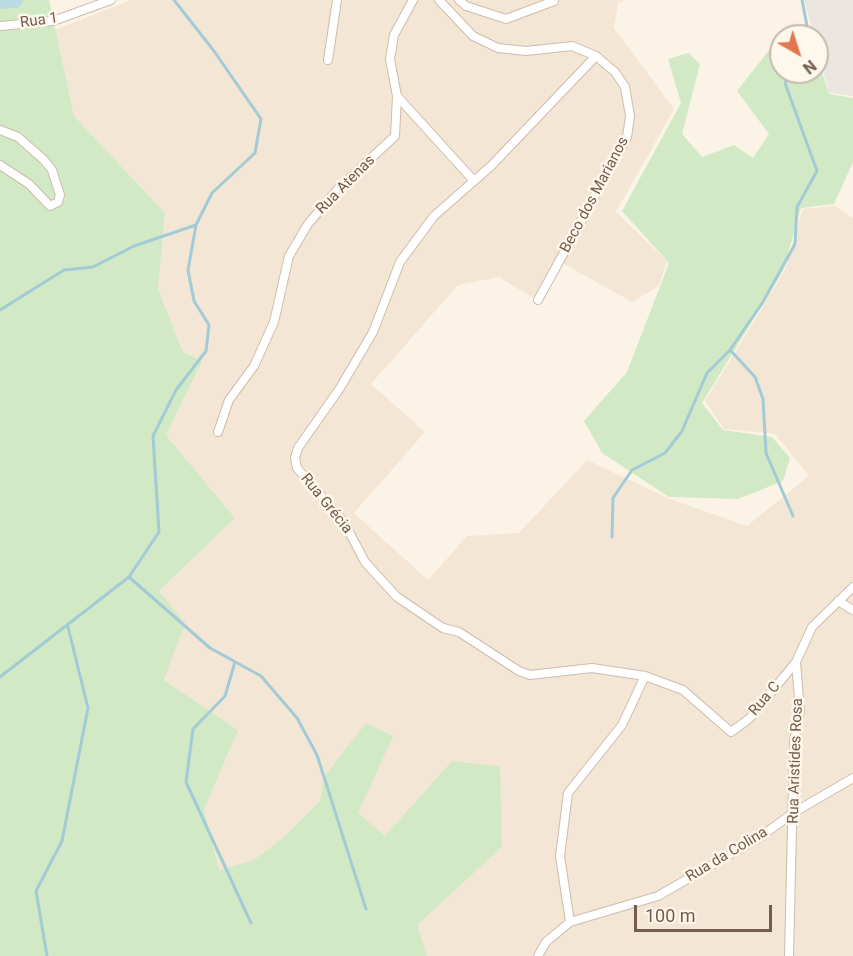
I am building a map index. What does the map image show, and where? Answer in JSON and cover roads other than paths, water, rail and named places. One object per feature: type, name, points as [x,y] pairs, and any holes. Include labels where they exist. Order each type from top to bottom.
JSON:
[{"type":"street","name":"Rua 1","points":[[0,26],[53,21],[111,0]]},
{"type":"street","points":[[328,60],[337,0]]},
{"type":"street","name":"Rua Atenas","points":[[218,432],[229,400],[254,366],[274,322],[289,256],[308,224],[338,189],[395,136],[397,96],[390,59],[394,35],[413,0]]},
{"type":"street","name":"Beco dos Marianos","points":[[439,0],[473,36],[498,48],[526,51],[572,46],[596,56],[615,72],[625,87],[630,116],[627,137],[538,300]]},
{"type":"street","points":[[459,0],[466,6],[506,19],[554,1]]},
{"type":"street","name":"Rua Grécia","points":[[596,56],[474,181],[434,216],[399,262],[372,332],[340,388],[298,448],[295,458],[297,468],[344,522],[365,562],[397,597],[443,628],[459,632],[519,671],[530,675],[592,668],[645,676],[683,690],[731,732]]},
{"type":"street","points":[[397,96],[474,181]]},
{"type":"street","points":[[0,130],[18,137],[44,160],[52,170],[60,195],[58,202],[50,206],[29,184],[0,165]]},
{"type":"street","name":"Rua Aristides Rosa","points":[[789,956],[794,741],[800,711],[796,662],[812,627],[853,587]]},
{"type":"street","points":[[838,601],[853,610]]},
{"type":"street","name":"Rua C","points":[[731,732],[750,718],[796,662]]},
{"type":"street","points":[[570,922],[560,856],[568,792],[622,725],[645,676]]},
{"type":"street","name":"Rua da Colina","points":[[538,956],[546,942],[570,922],[658,896],[760,837],[793,813],[853,778]]},
{"type":"waterway","points":[[0,1],[15,0]]},
{"type":"waterway","points":[[0,677],[129,577],[159,532],[153,436],[176,390],[206,351],[209,325],[194,301],[188,270],[196,225],[212,193],[255,153],[261,119],[214,51],[174,0]]},
{"type":"waterway","points":[[802,0],[807,24]]},
{"type":"waterway","points":[[612,537],[613,498],[632,470],[665,453],[682,431],[707,373],[730,350],[763,302],[795,244],[797,207],[817,171],[785,84]]},
{"type":"waterway","points":[[0,310],[64,270],[93,267],[134,246],[196,225]]},
{"type":"waterway","points":[[731,351],[755,377],[763,399],[766,453],[793,516]]},
{"type":"waterway","points":[[129,577],[210,648],[261,676],[297,718],[317,755],[366,909]]},
{"type":"waterway","points":[[47,956],[36,891],[62,841],[88,708],[68,627]]},
{"type":"waterway","points":[[235,662],[225,696],[193,729],[186,782],[251,923]]}]
